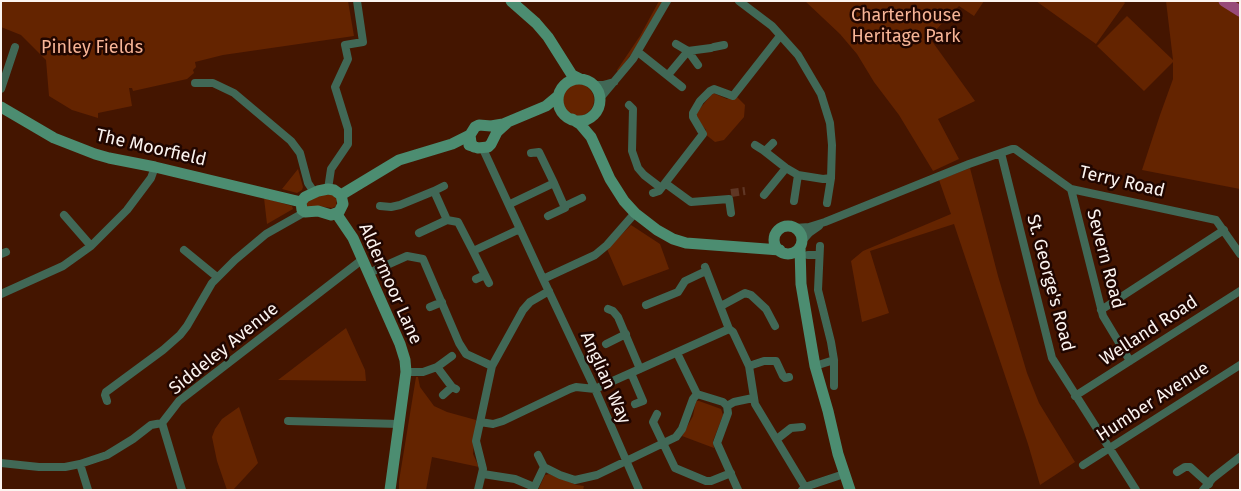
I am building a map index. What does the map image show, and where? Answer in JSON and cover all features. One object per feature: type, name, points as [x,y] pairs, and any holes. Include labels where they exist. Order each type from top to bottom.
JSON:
[{"type":"street","points":[[328,190],[332,169],[348,144],[348,130],[335,87],[348,59],[345,45],[363,42],[357,1]]},
{"type":"street","points":[[511,1],[536,23],[548,37],[572,74],[593,85],[614,82]]},
{"type":"street","points":[[556,52],[561,72],[558,106],[568,117],[582,121],[589,118],[638,52],[667,1]]},
{"type":"street","points":[[739,1],[761,17],[798,55],[821,94],[830,123],[832,145],[831,178],[827,203]]},
{"type":"street","points":[[653,194],[663,185],[703,134],[693,118],[693,113],[700,101],[710,91],[714,90],[732,96],[780,36]]},
{"type":"street","points":[[676,44],[688,52],[698,65]]},
{"type":"street","points":[[668,75],[688,52],[724,45]]},
{"type":"street","points":[[1,89],[15,47]]},
{"type":"street","points":[[638,52],[682,87]]},
{"type":"street","points":[[452,144],[463,144],[479,148],[491,144],[500,128],[509,122],[546,106],[569,82],[580,79]]},
{"type":"street","points":[[195,83],[213,83],[234,93],[291,141],[300,153],[308,183],[314,192]]},
{"type":"street","points":[[593,85],[598,94],[596,147]]},
{"type":"street","points":[[629,105],[633,109],[632,151],[640,177],[663,185],[691,202],[730,196],[731,214]]},
{"type":"street","name":"The Moorfield","points":[[1,107],[54,138],[109,158],[155,167],[331,215],[336,214]]},
{"type":"street","points":[[537,110],[554,110],[586,129],[613,184],[624,201],[635,213],[665,235],[686,244],[749,247],[783,252],[793,252],[803,248],[819,255]]},
{"type":"street","points":[[341,195],[398,160],[452,144],[470,135],[475,127],[479,125],[487,126],[509,122]]},
{"type":"street","points":[[487,126],[494,137]]},
{"type":"street","points":[[470,135],[471,144],[479,148],[510,204],[520,229],[473,251]]},
{"type":"street","points":[[765,151],[773,142]]},
{"type":"street","points":[[755,146],[798,175],[822,179],[831,178]]},
{"type":"street","points":[[531,153],[541,148],[565,206]]},
{"type":"street","name":"Terry Road","points":[[803,248],[814,228],[825,222],[869,203],[1015,149],[1071,189],[1218,221],[1240,254]]},
{"type":"street","name":"St. George's Road","points":[[1001,153],[1052,358],[1136,490]]},
{"type":"street","points":[[1,294],[56,270],[92,246],[127,210],[151,178],[155,167]]},
{"type":"street","points":[[764,196],[786,168]]},
{"type":"street","points":[[794,201],[798,175]]},
{"type":"street","points":[[510,204],[554,183]]},
{"type":"street","points":[[380,206],[391,207],[400,205],[444,186]]},
{"type":"street","name":"Severn Road","points":[[1071,189],[1103,316],[1130,361]]},
{"type":"street","points":[[107,401],[106,392],[163,350],[180,335],[203,296],[217,277],[266,234],[303,207],[305,197],[314,192],[334,190],[341,195],[343,204],[336,214]]},
{"type":"street","points":[[434,191],[448,220]]},
{"type":"street","points":[[548,216],[582,198]]},
{"type":"street","points":[[543,279],[595,255],[607,245],[635,213]]},
{"type":"street","points":[[64,214],[92,246]]},
{"type":"street","name":"Aldermoor Lane","points":[[336,214],[351,234],[400,344],[405,360],[406,372],[390,490]]},
{"type":"street","points":[[419,233],[448,220],[458,222],[489,283]]},
{"type":"street","name":"Terry Road","points":[[795,228],[825,222]]},
{"type":"street","points":[[749,247],[764,243],[775,236],[782,228],[788,226],[795,228],[801,234],[803,248],[801,284]]},
{"type":"street","name":"Anglian Way","points":[[520,229],[595,389],[639,490]]},
{"type":"street","points":[[1101,310],[1224,230]]},
{"type":"street","points":[[775,236],[775,244],[792,260],[801,284],[815,366],[850,490]]},
{"type":"street","points":[[820,246],[818,290],[834,360],[834,386]]},
{"type":"street","points":[[184,250],[217,277]]},
{"type":"street","points":[[369,273],[407,256],[423,259],[459,344],[466,354],[492,366]]},
{"type":"street","name":"Siddeley Avenue","points":[[162,423],[179,401],[362,259]]},
{"type":"street","points":[[646,305],[678,292],[685,281],[706,269],[729,329],[733,332],[749,366],[753,398],[758,410],[777,439],[803,488],[844,474]]},
{"type":"street","points":[[476,279],[485,275]]},
{"type":"street","points":[[478,490],[484,469],[476,441],[492,366],[523,310],[530,302],[549,291]]},
{"type":"street","name":"Welland Road","points":[[1075,396],[1240,291]]},
{"type":"street","points":[[720,306],[746,293],[751,295],[766,309],[774,326]]},
{"type":"street","points":[[430,307],[442,302]]},
{"type":"street","points":[[608,309],[613,311],[618,318],[640,369]]},
{"type":"street","points":[[480,422],[493,424],[576,387],[595,389],[729,329]]},
{"type":"street","points":[[606,344],[626,334]]},
{"type":"street","points":[[677,353],[696,394],[723,402],[727,406],[728,413],[717,442],[738,490]]},
{"type":"street","points":[[406,372],[423,372],[437,367],[452,356]]},
{"type":"street","points":[[815,366],[834,360]]},
{"type":"street","points":[[749,366],[764,361],[776,361],[783,376],[785,378],[789,377]]},
{"type":"street","name":"Humber Avenue","points":[[1083,465],[1240,365]]},
{"type":"street","points":[[437,367],[454,388],[443,395]]},
{"type":"street","points":[[631,373],[643,401],[635,404]]},
{"type":"street","points":[[538,455],[544,466],[560,476],[575,480],[597,475],[663,444],[680,433],[696,394]]},
{"type":"street","points":[[727,406],[734,402],[753,398]]},
{"type":"street","points":[[657,414],[653,422],[673,466],[677,470],[706,481],[711,481],[731,473]]},
{"type":"street","points":[[288,421],[399,424]]},
{"type":"street","points":[[1,463],[46,467],[80,464],[107,455],[151,425],[162,423],[182,490]]},
{"type":"street","points":[[777,439],[790,428],[802,427]]},
{"type":"street","points":[[1177,472],[1185,467],[1190,467],[1206,487],[1240,457]]},
{"type":"street","points":[[80,464],[88,490]]},
{"type":"street","points":[[483,474],[515,479],[534,488],[544,466]]},
{"type":"green space","name":"Pinley Fields","points":[[1,1],[348,1],[354,36],[223,55],[195,62],[194,73],[187,79],[133,91],[132,88],[129,88],[132,106],[98,113],[98,118],[72,110],[49,96],[46,60],[21,35],[1,27]]},
{"type":"green space","points":[[659,1],[663,1],[635,49],[618,72],[617,70],[640,36]]},
{"type":"green space","name":"Charterhouse Heritage Park","points":[[805,1],[984,1],[974,16],[959,6],[929,37],[975,101],[938,119],[959,159],[933,171],[899,115],[874,82],[857,54],[840,34]]},
{"type":"green space","points":[[1036,1],[1123,1],[1125,3],[1096,44]]},
{"type":"green space","points":[[1166,1],[1240,1],[1240,189],[1142,170],[1173,79],[1173,62],[1144,91],[1097,46],[1127,16],[1173,60]]},
{"type":"green space","points":[[578,84],[584,85],[589,89],[593,94],[593,106],[589,111],[584,115],[578,116],[572,115],[567,111],[563,106],[562,100],[563,94],[567,89],[572,85]]},
{"type":"green space","points":[[713,93],[727,99],[735,95],[745,105],[744,117],[724,140],[715,142],[705,134],[706,130],[696,118],[696,113]]},
{"type":"green space","points":[[970,168],[998,276],[1027,373],[1039,403],[1075,462],[1040,485],[954,224],[870,251],[889,313],[862,322],[851,261],[863,251],[951,214],[939,180]]},
{"type":"green space","points":[[298,169],[303,187],[302,190],[297,193],[282,189]]},
{"type":"green space","points":[[325,194],[334,194],[337,198],[336,206],[332,208],[307,207],[306,201]]},
{"type":"green space","points":[[264,198],[292,206],[293,209],[267,224]]},
{"type":"green space","points":[[631,225],[660,244],[669,269],[623,286],[607,249]]},
{"type":"green space","points":[[346,328],[365,370],[366,381],[278,380]]},
{"type":"green space","points":[[416,377],[418,377],[420,387],[434,406],[447,412],[476,420],[473,454],[479,467],[432,457],[426,490],[399,490],[399,481]]},
{"type":"green space","points":[[696,401],[721,409],[723,415],[713,441],[714,448],[682,436],[693,416]]},
{"type":"green space","points":[[239,407],[258,463],[233,490],[227,490],[217,461],[212,437],[222,419]]},
{"type":"green space","points":[[549,474],[584,486],[583,490],[538,490],[545,475]]},
{"type":"waterway","points":[[1224,1],[1240,11]]},
{"type":"tunnel","points":[[731,193],[745,191]]}]
